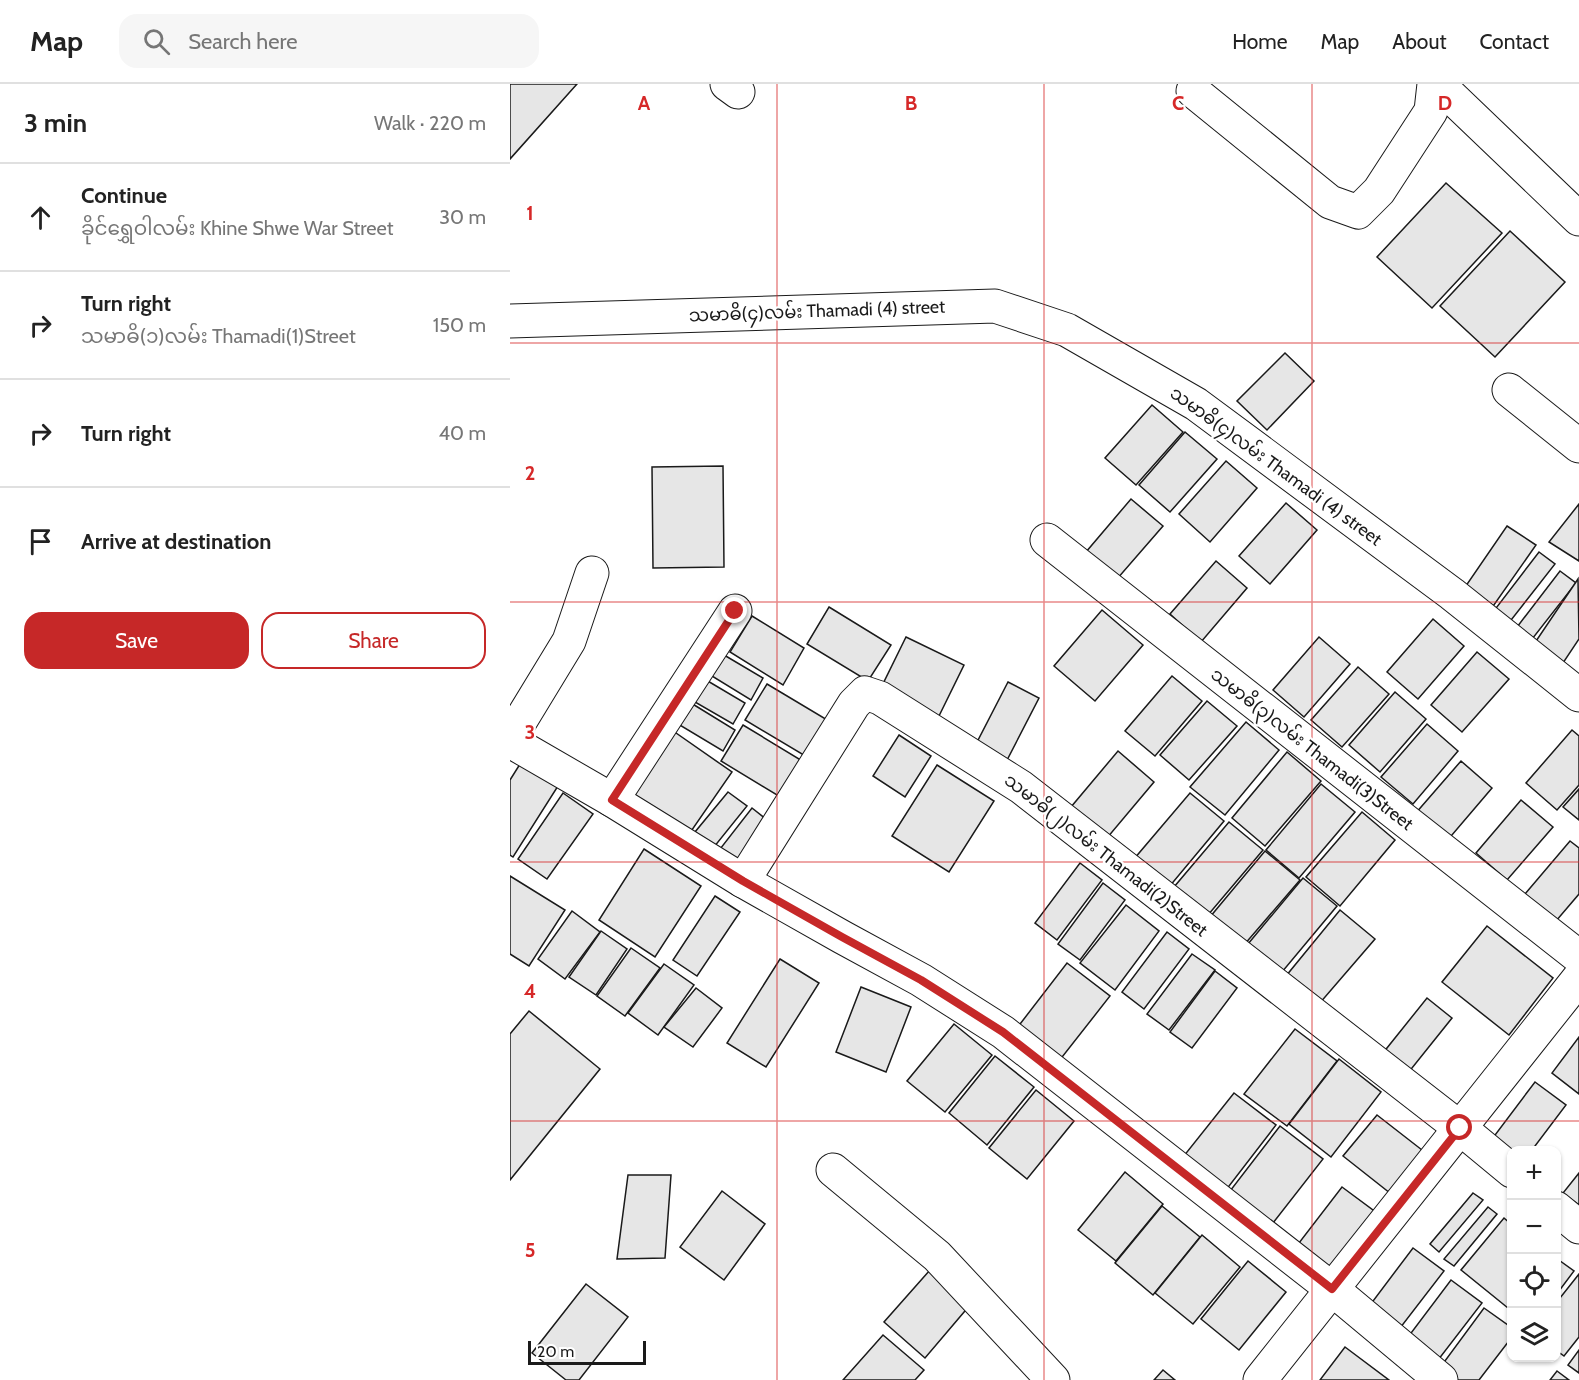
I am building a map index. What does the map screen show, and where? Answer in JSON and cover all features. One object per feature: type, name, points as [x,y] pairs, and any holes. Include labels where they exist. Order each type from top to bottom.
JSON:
[{"type":"street","points":[[1193,91],[1330,202],[1358,212],[1379,191],[1446,93],[1579,219]]},
{"type":"street","name":"သမာဓိ(၄)လမ်း Thamadi (4) street","points":[[510,321],[995,306],[1066,330],[1196,404],[1452,594],[1579,695]]},
{"type":"street","points":[[1509,390],[1579,446]]},
{"type":"street","name":"သမာဓိ(၃)လမ်း Thamadi(3)Street","points":[[1047,540],[1579,957]]},
{"type":"street","points":[[592,573],[569,641],[510,740],[743,881],[921,980],[1003,1032],[1332,1289],[1441,1380]]},
{"type":"street","points":[[612,800],[735,611]]},
{"type":"street","name":"သမာဓိ(၂)လမ်း Thamadi(2)Street","points":[[743,881],[854,704],[865,693],[880,698],[1021,787],[1507,1167]]},
{"type":"street","points":[[1260,1380],[1579,978]]},
{"type":"street","points":[[833,1170],[937,1256],[1053,1380]]},
{"type":"street","points":[[1561,1211],[1579,1227]]},
{"type":"building","points":[[510,84],[577,84],[510,159]]},
{"type":"building","points":[[1446,183],[1502,233],[1432,308],[1377,257]]},
{"type":"building","points":[[1510,231],[1565,282],[1495,357],[1440,306]]},
{"type":"building","points":[[1285,353],[1314,381],[1267,430],[1237,401]]},
{"type":"building","points":[[1152,405],[1183,432],[1136,485],[1105,458]]},
{"type":"building","points":[[1185,432],[1217,459],[1170,512],[1139,485]]},
{"type":"building","points":[[1226,461],[1257,488],[1210,542],[1179,514]]},
{"type":"building","points":[[723,466],[724,567],[653,568],[652,467]]},
{"type":"building","points":[[1131,499],[1163,526],[1117,579],[1086,552]]},
{"type":"building","points":[[1286,503],[1317,530],[1270,584],[1239,556]]},
{"type":"building","points":[[1579,504],[1579,561],[1549,542]]},
{"type":"building","points":[[1507,526],[1536,545],[1489,612],[1461,593]]},
{"type":"building","points":[[1539,552],[1555,564],[1508,624],[1493,612]]},
{"type":"building","points":[[1216,561],[1247,588],[1201,642],[1170,614]]},
{"type":"building","points":[[1560,571],[1576,583],[1529,643],[1514,631]]},
{"type":"building","points":[[1578,579],[1579,639],[1561,666],[1532,647]]},
{"type":"building","points":[[829,607],[891,645],[868,681],[807,644]]},
{"type":"building","points":[[1102,610],[1143,645],[1095,701],[1054,666]]},
{"type":"building","points":[[752,616],[804,648],[783,685],[730,652]]},
{"type":"building","points":[[1433,619],[1464,646],[1418,699],[1387,672]]},
{"type":"building","points":[[906,637],[964,665],[936,722],[878,694]]},
{"type":"building","points":[[1319,637],[1350,664],[1304,717],[1273,690]]},
{"type":"building","points":[[719,652],[763,678],[751,700],[707,673]]},
{"type":"building","points":[[1477,652],[1509,679],[1462,732],[1431,705]]},
{"type":"building","points":[[1358,667],[1389,694],[1342,747],[1311,720]]},
{"type":"building","points":[[1172,676],[1202,701],[1155,756],[1125,731]]},
{"type":"building","points":[[701,677],[745,703],[733,724],[688,698]]},
{"type":"building","points":[[1008,682],[1039,698],[1005,764],[974,748]]},
{"type":"building","points":[[767,684],[829,721],[807,757],[745,720]]},
{"type":"building","points":[[1395,692],[1426,719],[1380,772],[1349,745]]},
{"type":"building","points":[[1207,701],[1237,726],[1189,780],[1160,755]]},
{"type":"building","points":[[691,703],[735,730],[723,751],[678,724]]},
{"type":"building","points":[[1246,722],[1279,750],[1225,815],[1190,787]]},
{"type":"building","points":[[1427,724],[1458,751],[1413,804],[1381,777]]},
{"type":"building","points":[[743,725],[804,762],[782,798],[721,761]]},
{"type":"building","points":[[666,726],[732,772],[685,840],[619,795]]},
{"type":"building","points":[[1572,730],[1579,736],[1579,785],[1557,810],[1526,783]]},
{"type":"building","points":[[899,735],[931,756],[905,797],[873,776]]},
{"type":"building","points":[[1118,751],[1154,782],[1107,838],[1071,807]]},
{"type":"building","points":[[1287,752],[1321,781],[1265,846],[1232,818]]},
{"type":"building","points":[[1461,761],[1492,788],[1446,842],[1415,814]]},
{"type":"building","points":[[520,764],[558,786],[513,857],[510,855],[510,780]]},
{"type":"building","points":[[937,765],[994,801],[949,872],[892,836]]},
{"type":"building","points":[[1321,784],[1355,812],[1299,878],[1266,850]]},
{"type":"building","points":[[1579,789],[1579,820],[1563,807]]},
{"type":"building","points":[[728,792],[747,806],[714,847],[695,832]]},
{"type":"building","points":[[563,793],[593,814],[547,879],[518,859]]},
{"type":"building","points":[[1190,793],[1224,821],[1169,887],[1134,859]]},
{"type":"building","points":[[1521,800],[1553,827],[1507,880],[1476,853]]},
{"type":"building","points":[[752,808],[771,823],[739,864],[720,849]]},
{"type":"building","points":[[1362,812],[1395,840],[1340,906],[1306,877]]},
{"type":"building","points":[[1229,822],[1263,850],[1208,915],[1174,887]]},
{"type":"building","points":[[1570,841],[1579,848],[1579,894],[1556,921],[1525,894]]},
{"type":"building","points":[[644,849],[701,886],[655,957],[599,920]]},
{"type":"building","points":[[1265,851],[1300,880],[1244,945],[1210,917]]},
{"type":"building","points":[[1080,863],[1102,880],[1057,940],[1035,923]]},
{"type":"building","points":[[510,876],[565,910],[529,966],[510,954]]},
{"type":"building","points":[[1303,878],[1337,906],[1282,972],[1248,944]]},
{"type":"building","points":[[1103,883],[1125,900],[1080,960],[1058,944]]},
{"type":"building","points":[[715,896],[740,912],[697,976],[673,960]]},
{"type":"building","points":[[1126,905],[1159,931],[1115,990],[1080,963]]},
{"type":"building","points":[[1340,910],[1375,939],[1319,1004],[1286,976]]},
{"type":"building","points":[[572,911],[600,932],[565,979],[538,959]]},
{"type":"building","points":[[1487,926],[1553,978],[1509,1035],[1442,982]]},
{"type":"building","points":[[601,931],[627,949],[596,995],[569,977]]},
{"type":"building","points":[[1167,932],[1189,949],[1144,1009],[1122,992]]},
{"type":"building","points":[[631,948],[660,968],[625,1016],[597,996]]},
{"type":"building","points":[[1192,954],[1215,970],[1169,1030],[1147,1014]]},
{"type":"building","points":[[780,959],[819,983],[766,1067],[727,1043]]},
{"type":"building","points":[[1067,963],[1110,996],[1059,1061],[1017,1028]]},
{"type":"building","points":[[664,964],[694,985],[658,1035],[628,1013]]},
{"type":"building","points":[[1215,971],[1237,988],[1192,1048],[1170,1032]]},
{"type":"building","points":[[861,987],[911,1007],[886,1072],[836,1052]]},
{"type":"building","points":[[696,988],[722,1008],[693,1047],[664,1027]]},
{"type":"building","points":[[1427,998],[1452,1018],[1404,1078],[1379,1058]]},
{"type":"building","points":[[529,1011],[600,1069],[510,1180],[510,1034]]},
{"type":"building","points":[[954,1024],[992,1055],[945,1112],[907,1081]]},
{"type":"building","points":[[1295,1029],[1337,1061],[1287,1126],[1244,1094]]},
{"type":"building","points":[[1579,1037],[1579,1094],[1552,1073]]},
{"type":"building","points":[[995,1056],[1034,1087],[987,1145],[949,1113]]},
{"type":"building","points":[[1339,1059],[1381,1092],[1331,1157],[1289,1124]]},
{"type":"building","points":[[1535,1082],[1566,1105],[1535,1146],[1507,1146],[1507,1148],[1489,1143]]},
{"type":"building","points":[[1036,1090],[1074,1121],[1027,1179],[989,1148]]},
{"type":"building","points":[[1234,1093],[1276,1125],[1226,1190],[1183,1157]]},
{"type":"building","points":[[1377,1115],[1431,1157],[1395,1197],[1343,1156]]},
{"type":"building","points":[[1280,1126],[1323,1159],[1273,1223],[1230,1191]]},
{"type":"building","points":[[1125,1172],[1163,1204],[1116,1261],[1078,1230]]},
{"type":"building","points":[[1579,1173],[1579,1205],[1563,1193]]},
{"type":"building","points":[[628,1175],[671,1175],[665,1258],[617,1259]]},
{"type":"building","points":[[1342,1187],[1385,1219],[1334,1284],[1292,1252]]},
{"type":"building","points":[[722,1191],[765,1224],[724,1280],[680,1247]]},
{"type":"building","points":[[1473,1193],[1483,1200],[1439,1252],[1430,1244]]},
{"type":"building","points":[[1162,1206],[1200,1237],[1153,1295],[1115,1263]]},
{"type":"building","points":[[1488,1207],[1497,1214],[1454,1266],[1444,1259]]},
{"type":"building","points":[[1504,1218],[1507,1221],[1507,1307],[1461,1270]]},
{"type":"building","points":[[1202,1235],[1240,1267],[1193,1324],[1155,1293]]},
{"type":"building","points":[[1413,1248],[1444,1271],[1397,1332],[1367,1309]]},
{"type":"building","points":[[1248,1261],[1286,1292],[1239,1350],[1201,1319]]},
{"type":"building","points":[[1561,1262],[1574,1271],[1561,1288]]},
{"type":"building","points":[[930,1270],[970,1305],[925,1358],[884,1322]]},
{"type":"building","points":[[1579,1274],[1579,1337],[1564,1356],[1561,1354],[1561,1297]]},
{"type":"building","points":[[1451,1280],[1482,1303],[1435,1364],[1405,1341]]},
{"type":"building","points":[[586,1284],[628,1317],[579,1380],[566,1380],[532,1353]]},
{"type":"building","points":[[1484,1308],[1507,1324],[1507,1344],[1479,1380],[1454,1380],[1439,1369]]},
{"type":"building","points":[[883,1335],[924,1370],[915,1380],[843,1380]]},
{"type":"building","points":[[1345,1347],[1389,1380],[1320,1380]]},
{"type":"building","points":[[1579,1350],[1579,1373],[1568,1365]]},
{"type":"building","points":[[1163,1370],[1175,1380],[1154,1380]]},
{"type":"building","points":[[1557,1371],[1569,1380],[1550,1380]]},
{"type":"route","points":[[735,611],[612,800],[743,881],[921,980],[1003,1032],[1332,1289],[1460,1128]]}]
